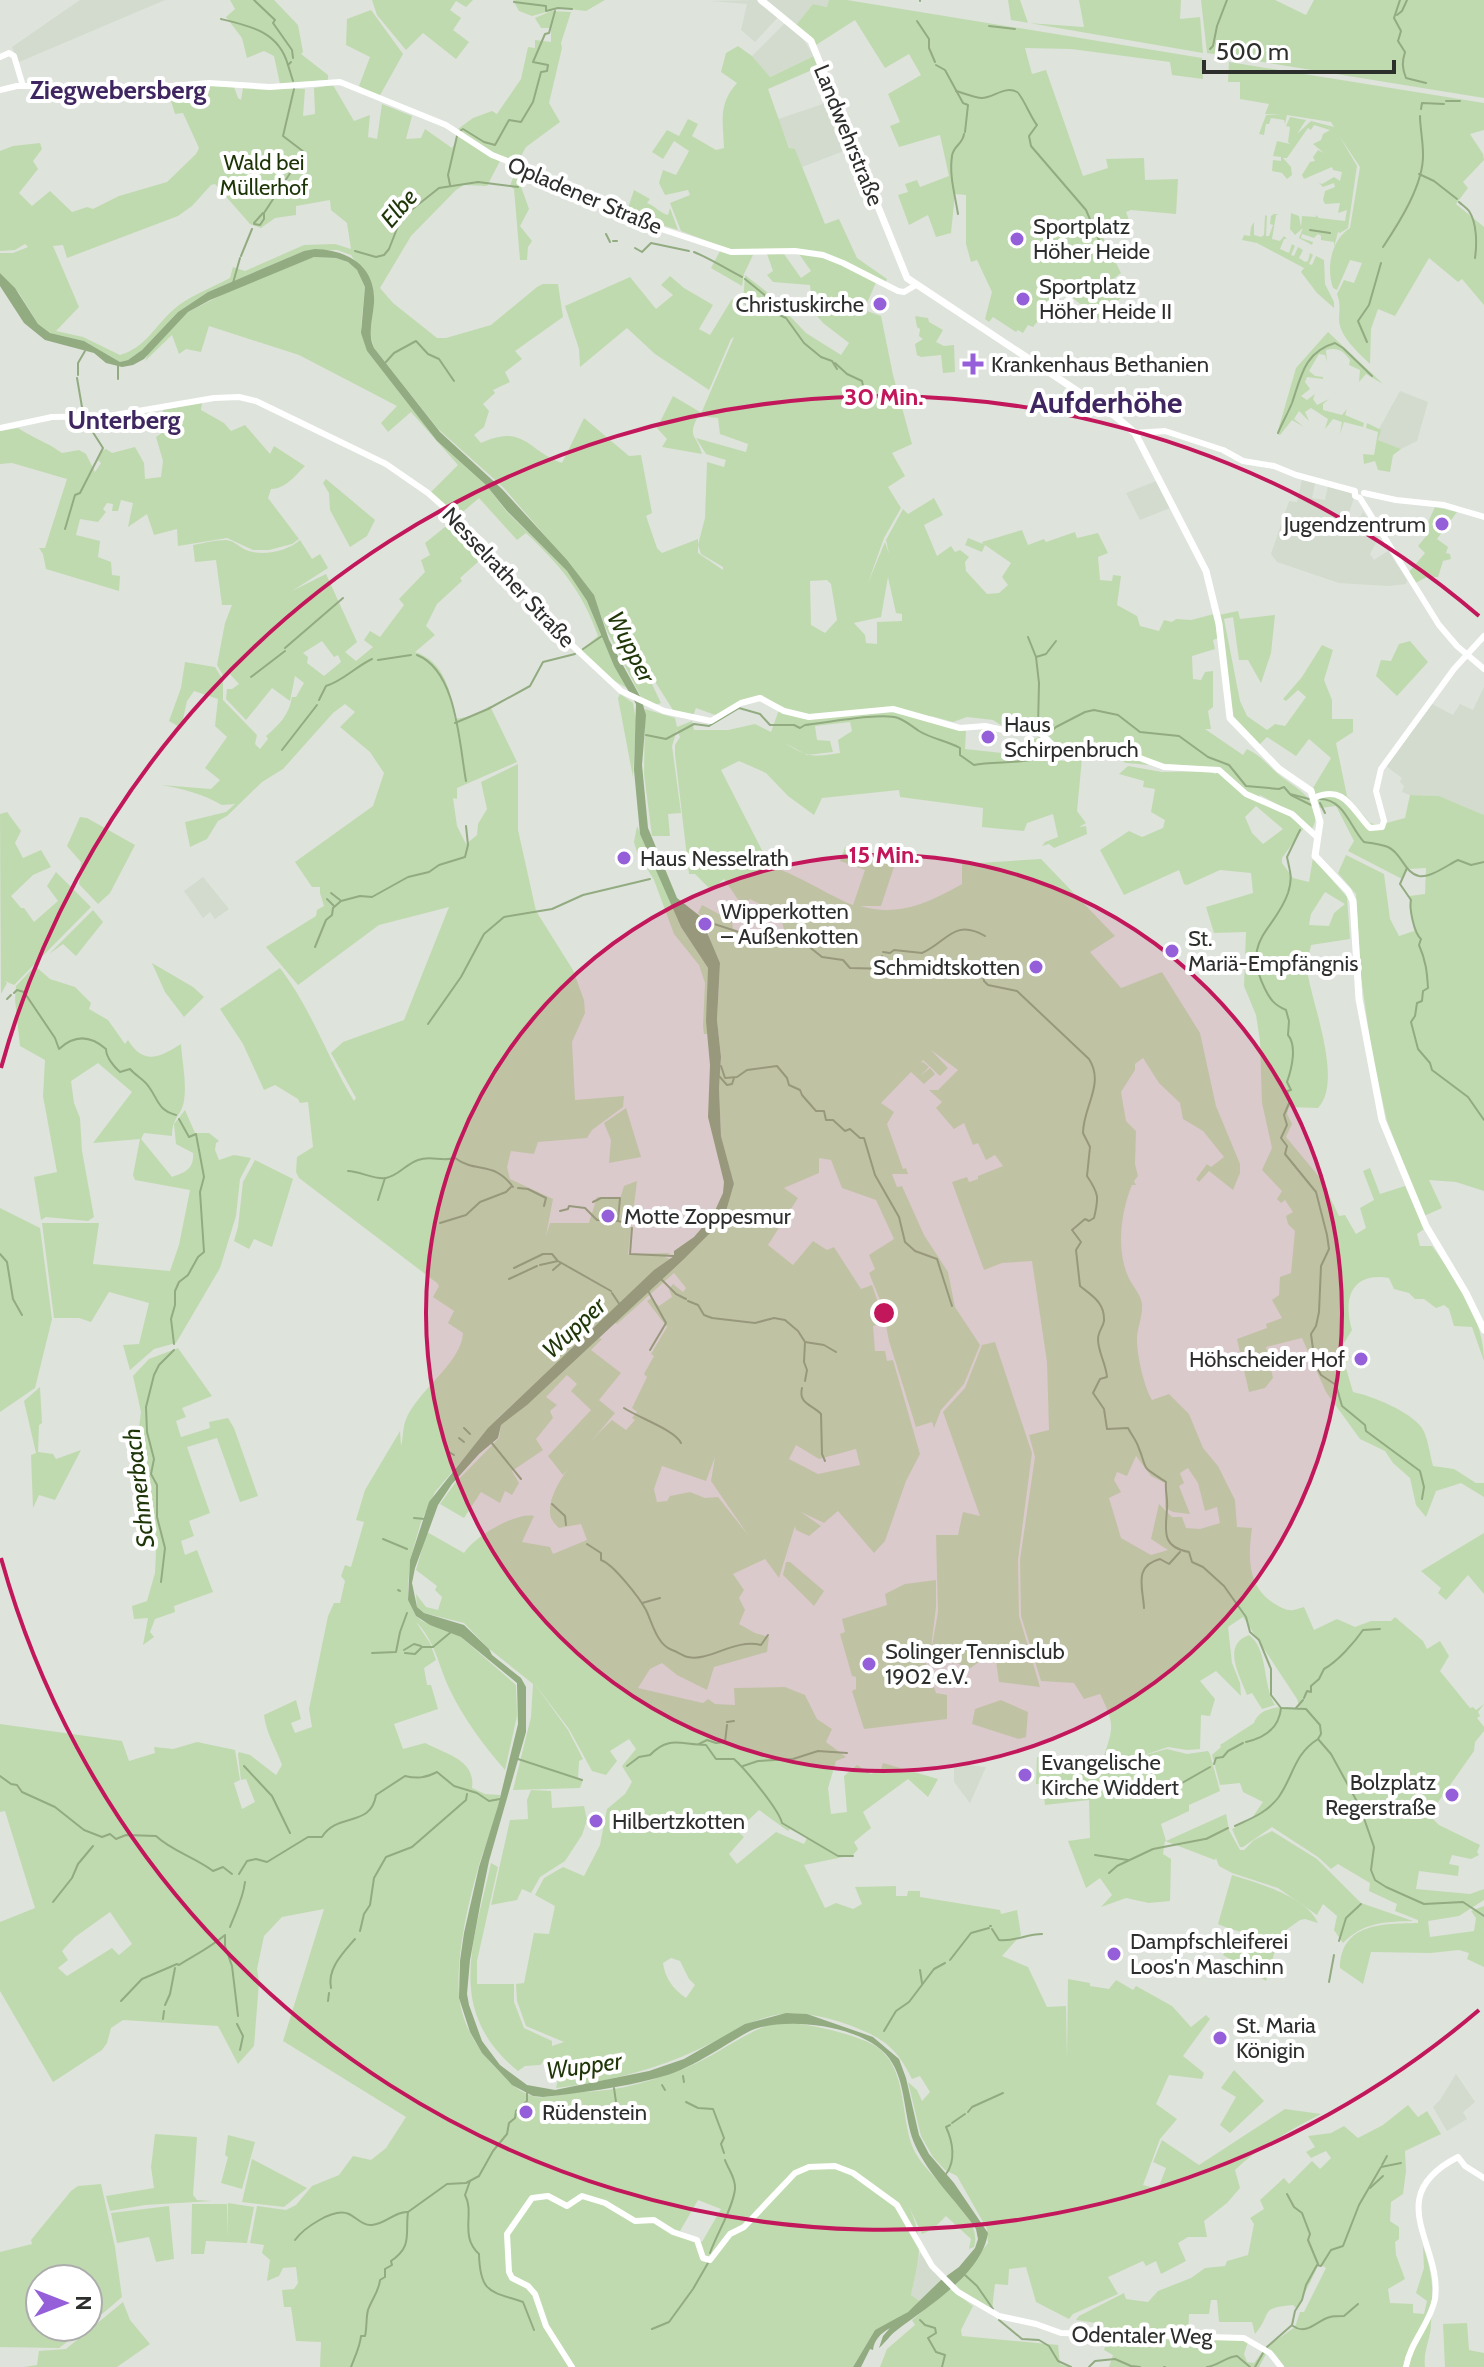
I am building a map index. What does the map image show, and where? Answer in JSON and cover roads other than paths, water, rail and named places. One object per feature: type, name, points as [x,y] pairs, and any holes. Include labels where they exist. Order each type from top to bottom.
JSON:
[{"type":"main road","name":"Landwehrstraße","points":[[761,0],[811,41],[904,274],[916,285]]},
{"type":"main road","points":[[0,57],[9,53],[14,56],[23,86]]},
{"type":"main road","points":[[13,87],[20,71]]},
{"type":"main road","points":[[20,71],[31,82],[47,88]]},
{"type":"main road","name":"Opladener Straße","points":[[47,88],[106,97],[159,87],[209,83],[270,87],[333,82],[348,85],[446,125],[496,157],[548,177],[601,206],[723,249],[747,253],[806,252],[837,260],[898,291],[904,292],[916,285]]},
{"type":"main road","points":[[0,90],[23,86],[47,88]]},
{"type":"main road","points":[[916,285],[1100,406],[1135,433],[1206,571],[1219,624],[1230,718],[1279,769],[1308,787],[1314,798],[1320,822],[1316,858],[1352,899],[1359,999],[1382,1120],[1424,1222],[1484,1330]]},
{"type":"main road","name":"Nesselrather Straße","points":[[0,428],[58,416],[109,416],[214,398],[239,397],[264,404],[405,476],[484,543],[544,619],[621,691],[654,708],[711,721],[741,703],[760,698],[784,711],[809,717],[893,709],[960,728],[985,726],[1040,733],[1068,759],[1092,747],[1107,745],[1157,765],[1219,770],[1248,795],[1292,814],[1308,831]]},
{"type":"main road","points":[[1135,433],[1165,431],[1223,450],[1243,461],[1274,466],[1355,491],[1361,489],[1365,509],[1436,620],[1484,669]]},
{"type":"main road","points":[[1362,496],[1444,505],[1484,517]]},
{"type":"main road","points":[[1314,798],[1326,793],[1340,795],[1369,827],[1382,827],[1384,821],[1376,791],[1381,769],[1448,677],[1484,636]]},
{"type":"main road","points":[[1308,831],[1320,822]]},
{"type":"main road","points":[[1308,831],[1318,838]]},
{"type":"main road","points":[[1406,2367],[1411,2349],[1429,2319],[1435,2293],[1434,2275],[1419,2225],[1420,2202],[1431,2177],[1458,2157],[1465,2166],[1484,2178]]},
{"type":"main road","name":"Odentaler Weg","points":[[572,2367],[546,2327],[532,2289],[512,2278],[509,2272],[507,2234],[532,2198],[548,2196],[567,2206],[582,2196],[605,2203],[635,2221],[654,2220],[673,2232],[697,2240],[703,2258],[707,2260],[713,2258],[730,2234],[744,2227],[795,2173],[804,2168],[843,2168],[897,2205],[920,2248],[941,2276],[955,2289],[998,2316],[1036,2324],[1058,2333],[1244,2338],[1270,2353],[1281,2367]]},
{"type":"waterway","points":[[254,0],[275,20],[273,23],[292,50],[293,58]]},
{"type":"waterway","points":[[1210,49],[1227,0]]},
{"type":"waterway","points":[[1400,0],[1394,18],[1401,31],[1398,41],[1405,52],[1403,65],[1406,78],[1426,83]]},
{"type":"waterway","points":[[1397,15],[1407,0]]},
{"type":"waterway","points":[[514,2],[546,6],[546,11],[572,9]]},
{"type":"waterway","points":[[460,131],[463,129],[495,145],[509,120],[521,122],[533,102],[541,72],[547,71],[548,65],[533,62],[545,34],[549,33],[555,11]]},
{"type":"waterway","points":[[221,19],[253,28],[271,38],[284,54],[288,65]]},
{"type":"waterway","points":[[917,21],[929,39],[935,62]]},
{"type":"waterway","points":[[989,26],[1015,29]]},
{"type":"waterway","points":[[291,62],[288,65],[293,81]]},
{"type":"waterway","points":[[936,65],[945,70],[963,103],[968,105],[965,132]]},
{"type":"waterway","points":[[254,224],[260,225],[264,213],[304,152],[283,136],[294,89]]},
{"type":"waterway","points":[[956,91],[981,98],[1008,90],[1019,94],[1037,125],[1029,136],[1031,146],[1086,210],[1102,247]]},
{"type":"waterway","points":[[1446,101],[1460,101]]},
{"type":"waterway","points":[[1421,109],[1422,103],[1444,104]]},
{"type":"waterway","points":[[1383,247],[1409,203],[1419,178],[1423,154],[1420,116]]},
{"type":"waterway","points":[[958,214],[951,163],[964,134]]},
{"type":"waterway","points":[[450,185],[448,175],[457,136]]},
{"type":"waterway","points":[[1419,174],[1457,199]]},
{"type":"waterway","name":"Elbe","points":[[355,251],[376,257],[384,255],[398,226],[410,211],[439,188],[478,182],[518,187]]},
{"type":"waterway","points":[[1459,202],[1474,221],[1475,258]]},
{"type":"waterway","points":[[254,223],[263,213]]},
{"type":"waterway","points":[[241,256],[252,229]]},
{"type":"waterway","points":[[1310,230],[1330,233]]},
{"type":"waterway","name":"Elbe","points":[[606,234],[610,242]]},
{"type":"waterway","name":"Elbe","points":[[635,248],[642,252],[651,243],[689,251]]},
{"type":"waterway","name":"Elbe","points":[[694,252],[742,277]]},
{"type":"waterway","points":[[233,283],[240,258]]},
{"type":"waterway","points":[[1367,342],[1358,321],[1369,305],[1381,263]]},
{"type":"waterway","name":"Elbe","points":[[745,279],[767,297],[775,313],[786,318],[804,343],[821,357],[832,361],[837,369]]},
{"type":"waterway","points":[[385,363],[394,353],[416,341],[428,354],[439,359],[454,381]]},
{"type":"waterway","points":[[1278,433],[1305,367],[1325,347],[1335,343],[1372,376]]},
{"type":"waterway","points":[[78,375],[78,363],[85,351]]},
{"type":"waterway","points":[[835,363],[847,374],[862,381],[864,390],[884,394]]},
{"type":"waterway","points":[[118,364],[118,379]]},
{"type":"waterway","points":[[77,378],[83,413]]},
{"type":"waterway","points":[[65,529],[75,495],[80,493],[103,448],[85,420]]},
{"type":"waterway","points":[[285,648],[343,598]]},
{"type":"waterway","name":"Wupper","points":[[583,649],[602,636]]},
{"type":"waterway","points":[[1028,637],[1036,657]]},
{"type":"waterway","points":[[1038,727],[1036,657],[1046,654],[1056,641]]},
{"type":"waterway","points":[[251,677],[285,651]]},
{"type":"waterway","points":[[455,723],[530,686],[543,662],[575,654]]},
{"type":"waterway","points":[[378,660],[411,655]]},
{"type":"waterway","points":[[417,655],[430,663],[441,676],[448,692],[458,729],[466,781]]},
{"type":"waterway","points":[[319,700],[326,686],[372,659]]},
{"type":"waterway","points":[[282,750],[317,705]]},
{"type":"waterway","points":[[646,735],[666,739],[694,724],[709,726],[739,708],[760,714],[770,725],[800,728],[891,716],[924,734],[960,748],[960,755],[974,765],[1036,758],[1038,745],[1043,740]]},
{"type":"waterway","points":[[1047,735],[1085,712],[1094,710],[1118,715],[1140,732],[1179,736],[1208,757],[1229,765],[1246,786],[1284,787],[1290,794],[1309,799]]},
{"type":"waterway","points":[[1291,795],[1311,805]]},
{"type":"waterway","points":[[1320,799],[1328,800],[1341,809],[1364,842],[1393,850],[1406,867],[1419,876],[1429,875],[1458,860],[1471,865],[1484,862]]},
{"type":"waterway","points":[[1320,803],[1325,813]]},
{"type":"waterway","points":[[315,947],[326,920],[341,901],[360,896],[372,897],[408,877],[465,857],[468,845],[466,826]]},
{"type":"waterway","points":[[1300,830],[1287,857],[1291,879],[1288,893],[1262,936],[1256,958],[1258,972],[1269,997],[1286,1010],[1289,1021],[1288,1035],[1293,1051],[1287,1082],[1291,1090],[1287,1091],[1290,1101],[1284,1115],[1287,1125],[1281,1138],[1287,1146],[1285,1154],[1316,1192],[1327,1235],[1329,1249],[1321,1266],[1319,1312],[1311,1334],[1315,1364],[1321,1375],[1336,1385],[1342,1406],[1365,1425],[1366,1431],[1420,1471],[1424,1487],[1422,1499]]},
{"type":"waterway","points":[[1407,868],[1400,884],[1411,900],[1416,932],[1421,939],[1419,945],[1426,966],[1428,988],[1423,991],[1422,1001],[1417,1003],[1411,1022],[1418,1049],[1432,1070],[1468,1097],[1484,1120]]},
{"type":"waterway","points":[[428,1024],[461,977],[484,934],[504,917],[552,909],[583,895],[650,879]]},
{"type":"waterway","points":[[331,893],[340,900]]},
{"type":"waterway","points":[[327,899],[334,906]]},
{"type":"waterway","points":[[702,920],[748,935],[782,935],[807,945],[822,957],[843,960],[850,968],[930,970],[961,962],[982,970],[988,985],[1017,991],[1089,1059],[1095,1077],[1083,1133],[1090,1147],[1087,1176],[1096,1192],[1097,1205],[1094,1218],[1089,1221],[1085,1219],[1072,1230],[1081,1242],[1076,1250],[1080,1286],[1096,1300],[1104,1314],[1098,1339],[1107,1377],[1100,1379],[1093,1393],[1104,1409],[1107,1429],[1128,1428],[1146,1467],[1166,1482],[1166,1530],[1169,1541],[1180,1550],[1189,1552],[1192,1562],[1203,1567],[1224,1586],[1246,1617],[1250,1632],[1259,1640],[1271,1669],[1271,1695],[1281,1708],[1306,1709],[1320,1725],[1318,1739],[1331,1754],[1360,1807],[1374,1847],[1371,1870],[1375,1880],[1424,1904],[1463,1902],[1484,1916]]},
{"type":"waterway","points":[[883,952],[922,953],[958,931],[974,931],[985,936]]},
{"type":"waterway","points":[[879,969],[882,956]]},
{"type":"waterway","name":"Schmerbach","points":[[14,993],[17,990],[24,992],[59,1049],[70,1041],[82,1038],[100,1044],[120,1072],[130,1069],[147,1085],[162,1108],[176,1115]]},
{"type":"waterway","name":"Schmerbach","points":[[7,999],[11,995]]},
{"type":"waterway","points":[[721,1066],[725,1078],[737,1077],[747,1070],[777,1066],[789,1085],[800,1090],[816,1111],[824,1111],[826,1120],[833,1120],[845,1131],[850,1129],[864,1138],[875,1175],[899,1217],[905,1242],[915,1251],[937,1259],[952,1306]]},
{"type":"waterway","points":[[719,1076],[727,1085],[732,1084],[734,1078]]},
{"type":"waterway","name":"Schmerbach","points":[[174,1344],[171,1319],[175,1291],[204,1252],[200,1192],[204,1177],[196,1134],[189,1137],[179,1119]]},
{"type":"waterway","points":[[348,1171],[386,1178],[418,1160],[455,1158],[499,1173],[513,1187]]},
{"type":"waterway","points":[[378,1200],[385,1178]]},
{"type":"waterway","points":[[440,1223],[466,1215],[480,1202],[511,1187]]},
{"type":"waterway","points":[[518,1188],[528,1189],[546,1198],[544,1206]]},
{"type":"waterway","points":[[593,1202],[601,1198],[620,1198],[618,1221],[630,1224]]},
{"type":"waterway","points":[[560,1211],[569,1206],[585,1208],[597,1220],[618,1221]]},
{"type":"waterway","points":[[632,1228],[630,1254],[674,1256]]},
{"type":"waterway","points":[[0,1254],[7,1262],[13,1299],[22,1315]]},
{"type":"waterway","points":[[514,1268],[543,1254],[552,1254],[557,1260]]},
{"type":"waterway","name":"Wupper","points":[[540,1265],[558,1261],[611,1291]]},
{"type":"waterway","points":[[553,1270],[561,1263]]},
{"type":"waterway","points":[[509,1279],[537,1266]]},
{"type":"waterway","points":[[660,1278],[686,1299]]},
{"type":"waterway","points":[[647,1289],[666,1323],[650,1350]]},
{"type":"waterway","name":"Wupper","points":[[612,1293],[620,1305]]},
{"type":"waterway","points":[[688,1301],[698,1305],[704,1315],[712,1318],[755,1323],[774,1318],[785,1320],[805,1342],[805,1381]]},
{"type":"waterway","points":[[805,1342],[824,1345],[836,1352]]},
{"type":"waterway","name":"Schmerbach","points":[[161,1582],[165,1548],[157,1517],[157,1485],[151,1474],[154,1459],[147,1432],[146,1407],[154,1375],[174,1350]]},
{"type":"waterway","points":[[802,1388],[804,1401],[821,1414],[825,1461]]},
{"type":"waterway","points":[[624,1408],[664,1429],[681,1443]]},
{"type":"waterway","points":[[464,1428],[470,1434]]},
{"type":"waterway","points":[[459,1438],[464,1442]]},
{"type":"waterway","points":[[491,1442],[521,1479]]},
{"type":"waterway","points":[[449,1452],[454,1455]]},
{"type":"waterway","points":[[552,1504],[565,1516],[566,1525]]},
{"type":"waterway","points":[[414,1518],[425,1519]]},
{"type":"waterway","points":[[383,1539],[407,1549]]},
{"type":"waterway","points":[[587,1544],[601,1553],[601,1560],[632,1590],[659,1638],[672,1650],[696,1658],[742,1645],[761,1645],[768,1635]]},
{"type":"waterway","points":[[1144,1608],[1142,1579],[1146,1567],[1160,1559],[1169,1564],[1180,1552]]},
{"type":"waterway","points":[[642,1603],[660,1598]]},
{"type":"waterway","points":[[372,1653],[396,1652],[407,1613]]},
{"type":"waterway","points":[[1304,1698],[1324,1669],[1345,1652],[1363,1630],[1380,1629]]},
{"type":"waterway","points":[[405,1653],[415,1654],[422,1647],[433,1647],[451,1632]]},
{"type":"waterway","points":[[404,1650],[414,1644],[421,1646]]},
{"type":"waterway","points":[[1296,1708],[1303,1700]]},
{"type":"waterway","points":[[1246,1742],[1270,1731],[1277,1722],[1281,1708]]},
{"type":"waterway","points":[[727,1722],[734,1721]]},
{"type":"waterway","points":[[699,1744],[707,1740],[725,1742],[727,1725]]},
{"type":"waterway","points":[[1235,1826],[1258,1815],[1278,1798],[1303,1752],[1318,1739]]},
{"type":"waterway","points":[[627,1766],[669,1743],[706,1745],[716,1759],[734,1759],[740,1765],[769,1800],[782,1823],[838,1856],[853,1856]]},
{"type":"waterway","points":[[1214,1764],[1216,1758],[1223,1757],[1243,1743]]},
{"type":"waterway","points":[[743,1766],[758,1761],[793,1759],[818,1751],[847,1753]]},
{"type":"waterway","points":[[518,1759],[582,1780]]},
{"type":"waterway","points":[[244,1766],[272,1796],[290,1833]]},
{"type":"waterway","points":[[1168,1787],[1182,1783],[1210,1767]]},
{"type":"waterway","points":[[239,1874],[247,1861],[256,1859],[267,1862],[308,1837],[322,1837],[328,1829],[368,1812],[376,1795],[405,1776],[421,1777],[437,1772],[454,1786],[477,1793],[489,1801],[500,1799]]},
{"type":"waterway","points":[[0,1776],[17,1785],[22,1792],[55,1807],[84,1830],[102,1837],[110,1834],[116,1839],[126,1835],[156,1836],[213,1871],[223,1867],[232,1874]]},
{"type":"waterway","points":[[360,1931],[370,1905],[374,1878],[386,1857],[412,1847],[466,1800],[467,1794]]},
{"type":"waterway","points":[[1206,1839],[1228,1828]]},
{"type":"waterway","points":[[1109,1873],[1153,1849],[1205,1839]]},
{"type":"waterway","points":[[53,1902],[93,1846]]},
{"type":"waterway","points":[[1095,1855],[1128,1860]]},
{"type":"waterway","points":[[230,1927],[245,1882]]},
{"type":"waterway","points":[[1339,1941],[1346,1918],[1361,1904]]},
{"type":"waterway","points":[[950,1960],[971,1933],[989,1928]]},
{"type":"waterway","points":[[992,1929],[999,1940],[1042,1934]]},
{"type":"waterway","points":[[121,2001],[142,1979],[179,1965],[225,1935]]},
{"type":"waterway","points":[[225,1936],[238,2016]]},
{"type":"waterway","points":[[331,1988],[333,1968],[355,1939]]},
{"type":"waterway","points":[[1329,1982],[1334,1955]]},
{"type":"waterway","points":[[884,2031],[896,2011],[909,2002],[934,1969],[945,1963]]},
{"type":"waterway","points":[[165,2005],[175,1968]]},
{"type":"waterway","points":[[920,1970],[922,1983]]},
{"type":"waterway","points":[[328,2001],[329,1993]]},
{"type":"waterway","points":[[163,2019],[164,2011]]},
{"type":"waterway","points":[[237,2024],[243,2036],[240,2050]]},
{"type":"waterway","points":[[683,2076],[684,2082]]},
{"type":"waterway","points":[[662,2085],[665,2090]]},
{"type":"waterway","name":"Wupper","points":[[614,2088],[619,2123]]},
{"type":"waterway","points":[[351,2367],[361,2336],[365,2336],[368,2310],[380,2280],[405,2245],[408,2212],[447,2184],[466,2183],[479,2176],[507,2134],[516,2111],[527,2101],[527,2093]]},
{"type":"waterway","points":[[968,2112],[972,2107],[1003,2093]]},
{"type":"waterway","points":[[686,2102],[698,2108],[713,2109],[724,2138],[721,2144],[724,2153]]},
{"type":"waterway","points":[[952,2123],[965,2114]]},
{"type":"waterway","points":[[946,2174],[952,2157],[946,2127],[950,2125]]},
{"type":"waterway","points":[[1382,2165],[1387,2156]]},
{"type":"waterway","points":[[710,2253],[735,2189],[725,2160]]},
{"type":"waterway","points":[[1267,2347],[1292,2325],[1295,2311],[1317,2265],[1321,2266],[1331,2250],[1343,2246],[1359,2205],[1381,2167],[1401,2163]]},
{"type":"waterway","points":[[1370,2188],[1383,2176]]},
{"type":"waterway","points":[[470,2181],[465,2195],[469,2209],[468,2232],[479,2254],[485,2284],[495,2293],[523,2302],[534,2330]]},
{"type":"waterway","points":[[1287,2194],[1294,2207],[1302,2213],[1318,2264]]},
{"type":"waterway","points":[[295,2240],[311,2225],[335,2214],[349,2214],[372,2225],[408,2212]]},
{"type":"waterway","points":[[652,2329],[669,2322],[708,2263]]},
{"type":"waterway","points":[[965,2275],[993,2309]]},
{"type":"waterway","points":[[1293,2326],[1303,2329],[1330,2317],[1344,2316],[1358,2304]]},
{"type":"waterway","points":[[920,2320],[935,2328],[936,2333],[928,2338],[936,2352],[945,2355],[942,2367]]},
{"type":"waterway","points":[[999,2320],[1022,2339],[1039,2340],[1049,2346],[1058,2361],[1071,2367]]},
{"type":"waterway","points":[[1255,2367],[1263,2353]]},
{"type":"waterway","points":[[1207,2367],[1237,2356],[1250,2367]]},
{"type":"waterway","points":[[1089,2367],[1095,2361],[1115,2359],[1140,2367]]},
{"type":"place","name":"Sportplatz Höher Heide","points":[[1017,239]]},
{"type":"place","name":"Sportplatz Höher Heide II","points":[[1023,299]]},
{"type":"place","name":"Christuskirche","points":[[880,304]]},
{"type":"place","name":"Krankenhaus Bethanien","points":[[973,364]]},
{"type":"place","name":"Jugendzentrum","points":[[1442,524]]},
{"type":"place","name":"Haus Schirpenbruch","points":[[988,737]]},
{"type":"place","name":"Haus Nesselrath","points":[[624,858]]},
{"type":"place","name":"Wipperkotten – Außenkotten","points":[[705,924]]},
{"type":"place","name":"St. Mariä-Empfängnis","points":[[1172,951]]},
{"type":"place","name":"Schmidtskotten","points":[[1036,967]]},
{"type":"place","name":"Motte Zoppesmur","points":[[608,1216]]},
{"type":"place","name":"Höhscheider Hof","points":[[1361,1359]]},
{"type":"place","name":"Solinger Tennisclub 1902 e.V.","points":[[869,1664]]},
{"type":"place","name":"Evangelische Kirche Widdert","points":[[1025,1775]]},
{"type":"place","name":"Bolzplatz Regerstraße","points":[[1452,1795]]},
{"type":"place","name":"Hilbertzkotten","points":[[596,1821]]},
{"type":"place","name":"Dampfschleiferei Loos'n Maschinn","points":[[1114,1954]]},
{"type":"place","name":"St. Maria Königin","points":[[1220,2038]]},
{"type":"place","name":"Rüdenstein","points":[[526,2112]]},
{"type":"district","name":"Ziegwebersberg","points":[[118,90]]},
{"type":"district","name":"Aufderhöhe","points":[[1106,403]]},
{"type":"district","name":"Unterberg","points":[[124,420]]},
{"type":"park label","name":"Wald bei Müllerhof","points":[[264,174]]}]
